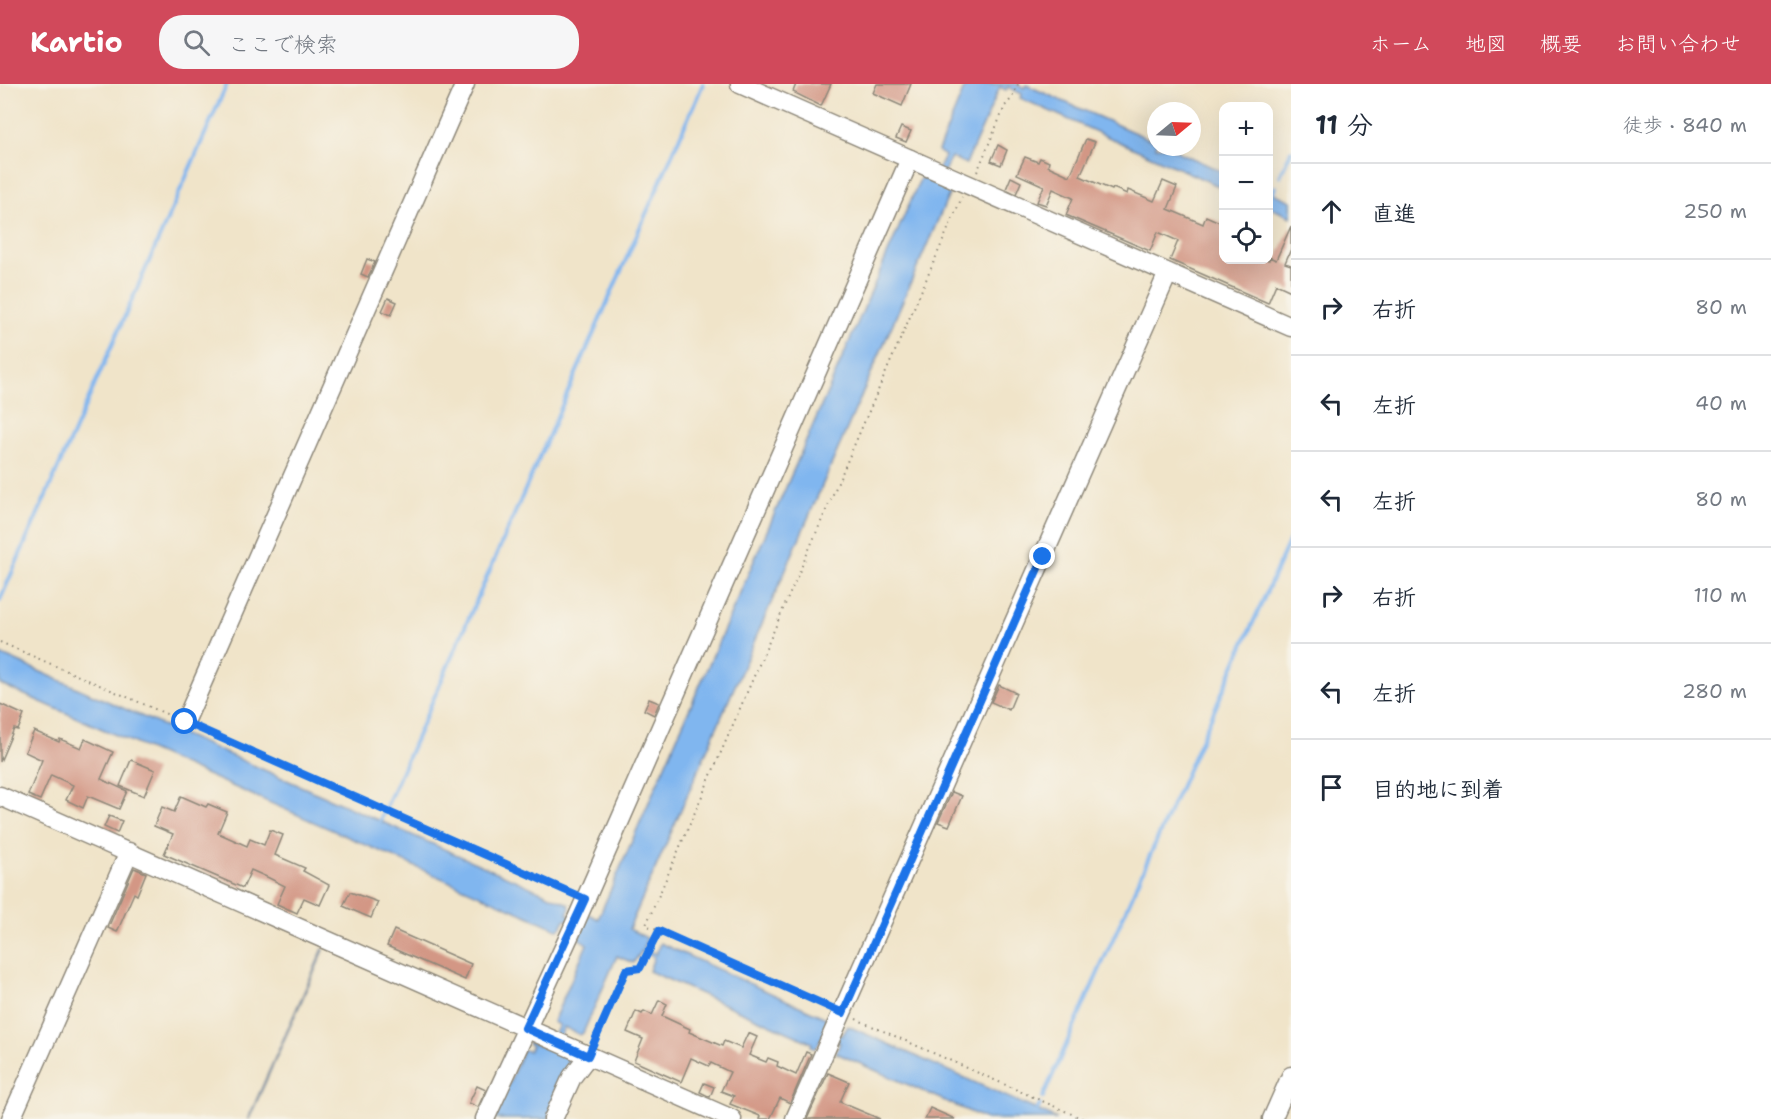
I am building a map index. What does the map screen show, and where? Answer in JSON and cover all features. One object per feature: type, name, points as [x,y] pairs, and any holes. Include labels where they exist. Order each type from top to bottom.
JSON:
[{"type":"street","points":[[185,722],[465,84]]},
{"type":"street","points":[[740,84],[1291,327]]},
{"type":"street","points":[[485,1119],[572,930],[910,159]]},
{"type":"street","points":[[795,1119],[1168,273]]},
{"type":"street","points":[[0,796],[732,1119]]},
{"type":"street","points":[[11,1119],[129,852]]},
{"type":"street","points":[[553,1119],[572,1077],[588,1056]]},
{"type":"street","points":[[1272,1119],[1291,1076]]},
{"type":"path","points":[[1018,84],[1005,106],[974,177],[968,184],[646,925],[1083,1119]]},
{"type":"path","points":[[0,642],[185,722],[582,905]]},
{"type":"path","points":[[588,1056],[626,970],[640,968],[659,931]]},
{"type":"water","points":[[966,84],[1017,84],[1024,88],[1026,85],[1147,138],[1147,154],[1020,98],[1022,94],[1008,87],[1006,90],[1000,87],[966,164],[951,157],[938,184],[951,190],[629,929],[647,938],[643,948],[656,954],[660,943],[828,1019],[825,1028],[842,1036],[848,1026],[1057,1119],[986,1119],[836,1053],[840,1043],[823,1035],[816,1048],[811,1046],[812,1043],[649,971],[654,957],[642,951],[633,963],[617,956],[583,1033],[580,1035],[564,1027],[554,1052],[573,1059],[548,1119],[494,1119],[523,1050],[529,1051],[532,1046],[528,1044],[529,1042],[548,1049],[559,1025],[553,1022],[587,944],[578,938],[583,927],[565,919],[561,928],[557,929],[0,684],[0,654],[569,904],[567,914],[585,923],[589,914],[598,919],[921,177],[932,182],[945,156],[938,151]]},
{"type":"water","points":[[1151,156],[1188,156],[1219,170],[1219,186]]},
{"type":"water","points":[[1273,193],[1291,201],[1291,217],[1273,209]]},
{"type":"water","points":[[323,949],[324,950],[248,1119]]},
{"type":"building","points":[[796,84],[831,84],[821,106],[793,92]]},
{"type":"building","points":[[877,84],[911,84],[902,106],[873,93]]},
{"type":"building","points":[[901,127],[911,131],[906,142],[896,138]]},
{"type":"building","points":[[1086,139],[1095,142],[1080,176],[1112,190],[1113,188],[1127,194],[1128,190],[1154,201],[1163,181],[1177,187],[1168,209],[1203,224],[1206,216],[1219,222],[1219,264],[1273,264],[1273,259],[1276,260],[1291,226],[1291,249],[1285,263],[1291,265],[1291,291],[1276,284],[1268,303],[1170,260],[1178,241],[1158,232],[1150,251],[1066,215],[1073,198],[1053,189],[1046,205],[1037,202],[1044,186],[1017,174],[1025,157],[1038,162],[1040,158],[1049,162],[1048,166],[1070,176]]},
{"type":"building","points":[[998,145],[1007,150],[1001,165],[991,161]]},
{"type":"building","points":[[1011,177],[1021,182],[1016,194],[1006,189]]},
{"type":"building","points":[[367,259],[375,262],[368,277],[361,274]]},
{"type":"building","points":[[388,298],[397,302],[391,315],[382,311]]},
{"type":"building","points":[[999,685],[1016,693],[1009,710],[991,702]]},
{"type":"building","points":[[649,699],[659,703],[654,715],[644,710]]},
{"type":"building","points":[[0,704],[24,715],[18,730],[14,729],[0,762]]},
{"type":"building","points":[[34,731],[59,742],[60,739],[81,748],[85,739],[113,752],[101,779],[127,791],[119,809],[88,796],[83,808],[66,800],[73,785],[51,775],[40,800],[28,795],[42,760],[25,752]]},
{"type":"building","points":[[131,760],[155,770],[144,796],[120,786]]},
{"type":"building","points":[[952,792],[962,796],[949,826],[938,822]]},
{"type":"building","points":[[181,796],[206,807],[208,804],[227,812],[218,833],[247,846],[250,839],[264,845],[270,830],[283,835],[275,855],[305,868],[303,871],[329,885],[320,905],[304,898],[297,913],[277,904],[285,886],[251,870],[243,888],[164,854],[173,834],[154,826],[162,807],[174,812]]},
{"type":"building","points":[[109,816],[122,821],[117,833],[104,827]]},
{"type":"building","points":[[134,868],[146,873],[137,895],[134,893],[117,932],[108,928]]},
{"type":"building","points":[[350,892],[378,902],[371,918],[343,906]]},
{"type":"building","points":[[394,930],[471,964],[465,980],[387,946]]},
{"type":"building","points":[[659,1000],[667,1004],[662,1016],[690,1029],[689,1032],[722,1046],[724,1041],[741,1048],[748,1033],[757,1037],[749,1055],[766,1062],[768,1058],[778,1062],[777,1066],[796,1075],[806,1052],[811,1054],[790,1103],[780,1098],[770,1119],[759,1119],[760,1116],[730,1104],[734,1096],[721,1091],[730,1072],[711,1063],[709,1066],[691,1058],[681,1082],[634,1061],[643,1039],[627,1032],[636,1011],[642,1014],[644,1011],[652,1015]]},
{"type":"building","points":[[828,1073],[849,1082],[840,1102],[880,1119],[807,1119]]},
{"type":"building","points":[[704,1083],[714,1087],[710,1097],[700,1092]]},
{"type":"building","points":[[477,1086],[486,1090],[478,1107],[469,1103]]},
{"type":"building","points":[[930,1108],[955,1119],[925,1119]]},
{"type":"waterway","points":[[0,600],[227,84]]},
{"type":"waterway","points":[[386,807],[703,84]]},
{"type":"waterway","points":[[1280,176],[1291,151]]},
{"type":"waterway","points":[[1273,192],[1275,187]]},
{"type":"waterway","points":[[1043,1097],[1291,537]]},
{"type":"waterway","points":[[380,821],[383,813]]},
{"type":"waterway","points":[[1037,1110],[1040,1105]]},
{"type":"route","points":[[185,722],[585,899],[525,1028],[588,1056],[626,970],[640,968],[659,931],[843,1013],[1043,557]]}]
